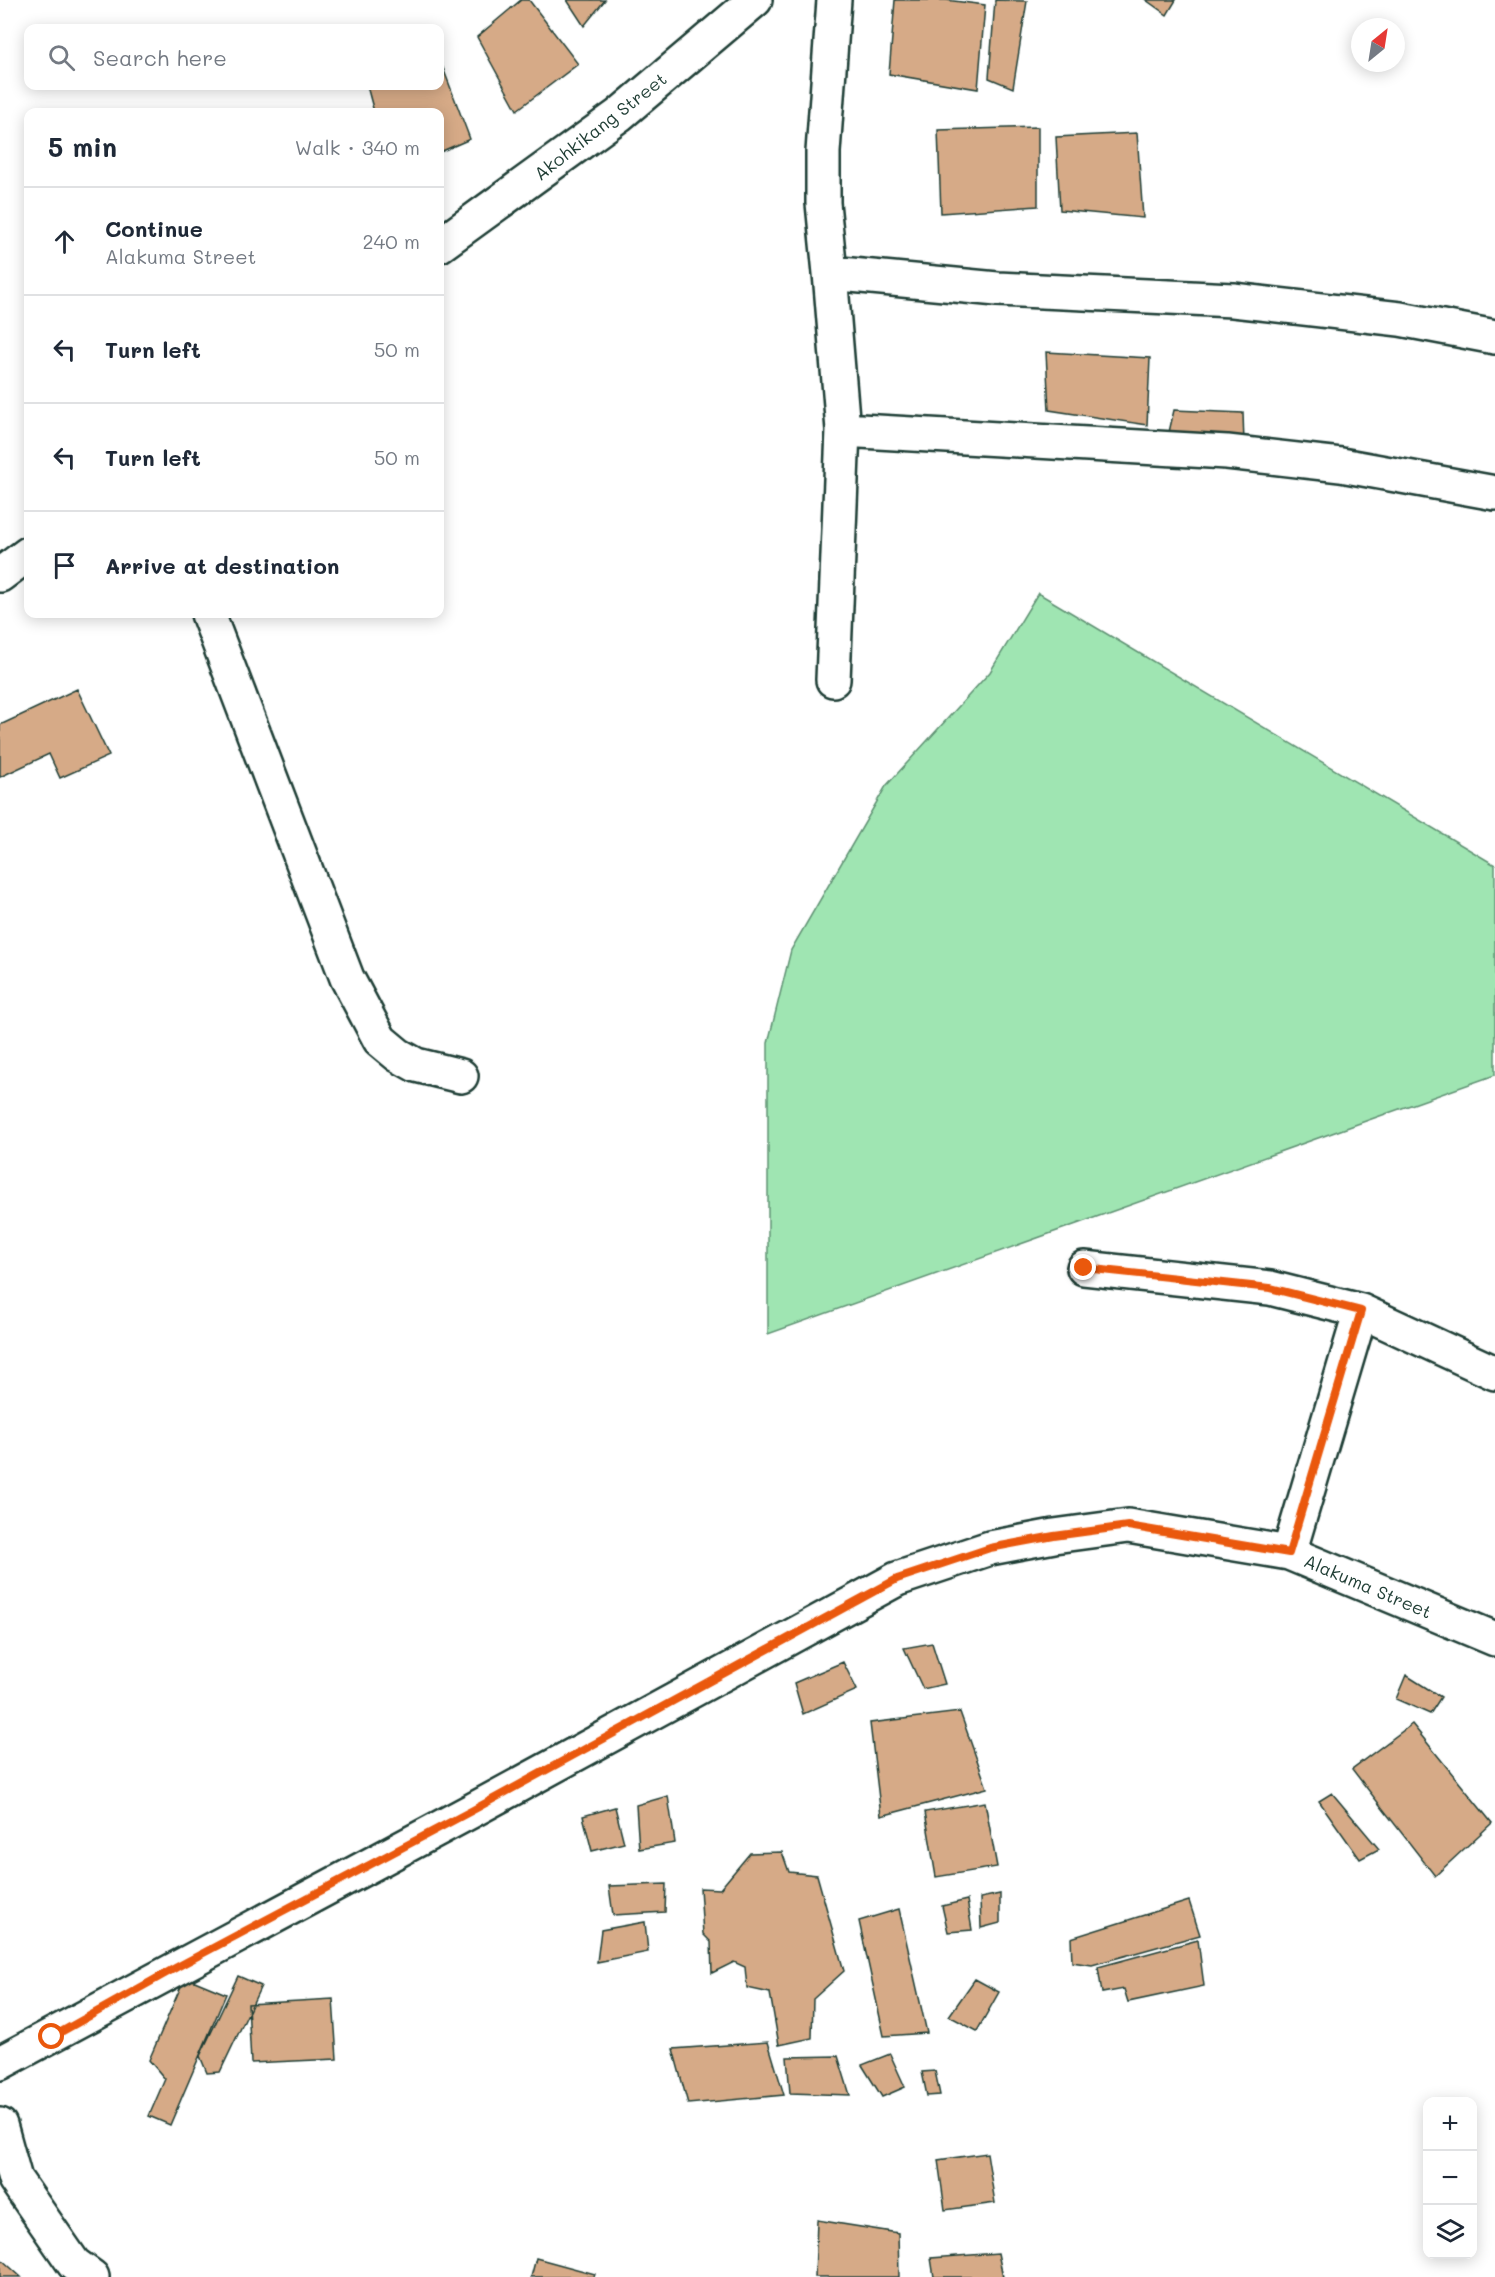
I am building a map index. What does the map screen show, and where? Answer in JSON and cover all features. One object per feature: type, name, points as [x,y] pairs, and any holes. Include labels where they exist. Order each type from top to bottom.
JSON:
[{"type":"street","name":"Akohkikang Street","points":[[444,242],[619,115],[755,0]]},
{"type":"street","points":[[833,680],[843,430],[823,204],[823,152],[834,0]]},
{"type":"street","points":[[830,273],[997,289],[1233,300],[1400,319],[1495,337]]},
{"type":"street","points":[[843,430],[1227,452],[1341,465],[1495,493]]},
{"type":"street","points":[[0,575],[24,557]]},
{"type":"street","points":[[210,618],[352,988],[380,1040],[398,1056],[416,1065],[461,1076]]},
{"type":"street","points":[[1084,1268],[1270,1288],[1361,1311],[1495,1373]]},
{"type":"street","points":[[1289,1553],[1361,1311]]},
{"type":"street","name":"Alakuma Street","points":[[0,2063],[473,1810],[897,1579],[990,1548],[1128,1526],[1289,1553],[1495,1639]]},
{"type":"street","points":[[0,2124],[15,2180],[74,2264],[92,2277]]},
{"type":"green space","points":[[1038,593],[1495,865],[1495,1075],[768,1334],[768,1043],[791,950],[886,786],[990,672]]},
{"type":"building","points":[[521,0],[529,0],[578,64],[517,110],[477,37]]},
{"type":"building","points":[[567,0],[605,0],[584,26]]},
{"type":"building","points":[[895,0],[946,0],[985,5],[978,89],[889,74]]},
{"type":"building","points":[[995,0],[1027,1],[1013,88],[989,78]]},
{"type":"building","points":[[1146,0],[1176,0],[1167,15]]},
{"type":"building","points":[[444,71],[470,139],[444,150],[444,108],[373,108],[368,90],[444,90]]},
{"type":"building","points":[[1038,127],[1038,206],[941,213],[938,130]]},
{"type":"building","points":[[1137,133],[1143,218],[1060,210],[1056,137]]},
{"type":"building","points":[[1046,352],[1150,358],[1147,425],[1049,410]]},
{"type":"building","points":[[1174,410],[1243,413],[1244,444],[1167,441]]},
{"type":"building","points":[[77,689],[109,756],[60,778],[49,754],[0,777],[0,725]]},
{"type":"building","points":[[932,1643],[945,1684],[923,1689],[904,1648]]},
{"type":"building","points":[[843,1662],[857,1690],[803,1714],[794,1683]]},
{"type":"building","points":[[1406,1675],[1441,1697],[1430,1714],[1396,1699]]},
{"type":"building","points":[[960,1712],[987,1788],[881,1816],[870,1723]]},
{"type":"building","points":[[1412,1724],[1492,1823],[1435,1876],[1352,1769]]},
{"type":"building","points":[[1332,1793],[1379,1849],[1360,1859],[1319,1801]]},
{"type":"building","points":[[668,1796],[675,1843],[639,1849],[636,1805]]},
{"type":"building","points":[[985,1802],[997,1867],[936,1877],[925,1812]]},
{"type":"building","points":[[615,1807],[624,1843],[592,1851],[583,1816]]},
{"type":"building","points":[[782,1852],[789,1872],[817,1875],[844,1971],[813,1999],[812,2038],[779,2045],[770,1993],[747,1988],[745,1967],[734,1962],[712,1973],[711,1942],[703,1934],[700,1888],[720,1889],[750,1853]]},
{"type":"building","points":[[666,1884],[665,1912],[613,1915],[609,1886]]},
{"type":"building","points":[[1000,1894],[1000,1923],[981,1928],[980,1898]]},
{"type":"building","points":[[967,1900],[972,1930],[948,1932],[942,1906]]},
{"type":"building","points":[[1189,1901],[1200,1935],[1092,1965],[1072,1962],[1071,1938]]},
{"type":"building","points":[[899,1909],[927,2033],[884,2036],[859,1921]]},
{"type":"building","points":[[645,1922],[648,1952],[597,1962],[601,1930]]},
{"type":"building","points":[[1198,1940],[1204,1986],[1128,2002],[1124,1989],[1102,1993],[1098,1967]]},
{"type":"building","points":[[238,1976],[261,1986],[220,2072],[207,2073],[200,2056]]},
{"type":"building","points":[[185,1977],[226,1994],[170,2125],[149,2116],[165,2079],[149,2060]]},
{"type":"building","points":[[975,1979],[999,1992],[977,2031],[949,2016]]},
{"type":"building","points":[[333,1999],[337,2059],[251,2063],[248,2004]]},
{"type":"building","points":[[768,2042],[784,2095],[688,2104],[673,2049]]},
{"type":"building","points":[[890,2054],[905,2087],[882,2097],[862,2065]]},
{"type":"building","points":[[838,2056],[850,2095],[790,2093],[787,2057]]},
{"type":"building","points":[[935,2071],[940,2095],[927,2096],[922,2072]]},
{"type":"building","points":[[987,2153],[995,2203],[945,2210],[938,2160]]},
{"type":"building","points":[[817,2220],[898,2233],[899,2277],[815,2277]]},
{"type":"building","points":[[998,2253],[1003,2277],[934,2277],[931,2258]]},
{"type":"building","points":[[0,2258],[21,2277],[0,2277]]},
{"type":"building","points":[[536,2258],[595,2274],[594,2277],[531,2277]]},
{"type":"route","points":[[52,2037],[177,1967],[473,1810],[897,1579],[990,1548],[1128,1526],[1289,1553],[1361,1311],[1270,1288],[1084,1268]]}]
